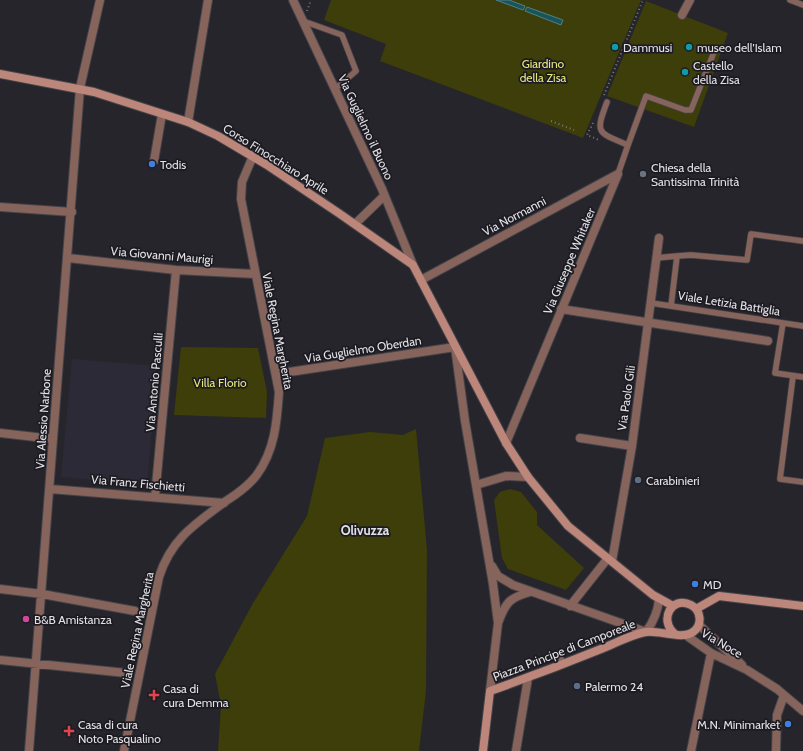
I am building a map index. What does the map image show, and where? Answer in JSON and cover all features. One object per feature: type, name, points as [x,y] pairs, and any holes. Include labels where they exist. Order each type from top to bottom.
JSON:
[{"type":"street","name":"Via Alessio Narbone","points":[[29,751],[72,212],[80,88],[100,0]]},
{"type":"street","points":[[188,122],[208,0]]},
{"type":"street","name":"Via Guglielmo il Buono","points":[[293,0],[384,196],[413,265]]},
{"type":"street","points":[[682,15],[690,0]]},
{"type":"street","name":"Corso Finocchiaro Aprile","points":[[0,74],[80,88],[188,122],[218,136],[253,156],[355,224],[413,265],[455,347]]},
{"type":"street","points":[[154,161],[162,114]]},
{"type":"street","name":"Viale Regina Margherita","points":[[124,751],[159,577],[164,561],[174,544],[188,529],[246,487],[257,475],[271,448],[277,424],[279,392],[241,199],[242,182],[253,156]]},
{"type":"street","name":"Via Normanni","points":[[421,280],[618,174]]},
{"type":"street","name":"Via Giuseppe Whitaker","points":[[506,443],[618,174]]},
{"type":"street","points":[[355,224],[384,196]]},
{"type":"street","points":[[0,207],[72,212]]},
{"type":"street","name":"Via Paolo Gili","points":[[610,560],[632,446],[659,238]]},
{"type":"street","name":"Via Giovanni Maurigi","points":[[68,258],[176,270],[255,274]]},
{"type":"street","name":"Via Antonio Pasculli","points":[[155,497],[176,270]]},
{"type":"street","points":[[561,309],[768,341]]},
{"type":"street","points":[[455,347],[506,443],[528,477],[568,526],[659,599],[673,606]]},
{"type":"street","name":"Via Guglielmo Oberdan","points":[[276,374],[455,347]]},
{"type":"street","name":"Piazza Principe di Camporeale","points":[[455,347],[465,420],[498,623]]},
{"type":"street","points":[[0,433],[53,439]]},
{"type":"street","points":[[580,438],[632,446]]},
{"type":"street","points":[[476,485],[506,476],[528,477]]},
{"type":"street","name":"Via Franz Fischietti","points":[[50,489],[224,503]]},
{"type":"street","points":[[570,606],[610,560]]},
{"type":"street","name":"Piazza Principe di Camporeale","points":[[489,562],[498,576],[513,585],[530,592],[646,632],[687,636]]},
{"type":"street","points":[[0,589],[42,594],[135,611]]},
{"type":"street","points":[[483,751],[498,623],[506,604],[517,596],[530,592]]},
{"type":"street","points":[[696,609],[719,596],[803,606]]},
{"type":"street","points":[[646,632],[654,620],[658,609],[659,599]]},
{"type":"street","points":[[675,634],[667,624],[666,618],[673,606],[688,603],[696,609],[700,616],[699,625],[696,630],[687,636]]},
{"type":"street","name":"Via Noce","points":[[699,625],[747,670],[784,695],[803,711]]},
{"type":"street","name":"Piazza Principe di Camporeale","points":[[490,691],[528,678],[646,632]]},
{"type":"street","name":"Via Noce","points":[[687,636],[710,653],[747,670]]},
{"type":"street","points":[[691,751],[710,653]]},
{"type":"street","points":[[0,660],[36,665],[126,673]]},
{"type":"street","points":[[516,751],[528,678]]},
{"type":"street","points":[[776,751],[777,715],[784,695]]},
{"type":"lane","points":[[790,0],[803,5]]},
{"type":"lane","points":[[303,21],[342,36],[356,71],[335,89]]},
{"type":"lane","name":"Via Giuseppe Whitaker","points":[[618,174],[646,96],[685,110],[691,110],[714,52]]},
{"type":"lane","points":[[604,102],[599,123],[600,131],[604,135],[628,145]]},
{"type":"lane","points":[[656,258],[691,255],[747,260],[748,234],[803,241]]},
{"type":"lane","points":[[671,306],[677,256]]},
{"type":"lane","name":"Viale Letizia Battiglia","points":[[651,303],[803,326]]},
{"type":"lane","points":[[783,323],[775,373],[803,377]]},
{"type":"lane","points":[[793,376],[780,479],[803,482]]},
{"type":"lane","points":[[559,653],[563,664]]},
{"type":"path","points":[[604,102],[643,0]]},
{"type":"path","points":[[551,121],[574,130]]},
{"type":"path","points":[[593,122],[586,135],[600,140]]},
{"type":"shaded area","points":[[72,359],[157,366],[147,485],[61,477]]},
{"type":"green space","name":"Giardino della Zisa","points":[[331,0],[496,0],[523,10],[525,6],[509,0],[641,0],[583,138],[380,61],[386,44],[324,20]],"holes":[[[527,7],[563,20],[561,24]]]},
{"type":"green space","points":[[646,1],[728,33],[694,127],[607,96]]},
{"type":"green space","name":"Villa Florio","points":[[181,347],[258,348],[267,392],[266,418],[174,415]]},
{"type":"green space","points":[[416,429],[427,550],[426,691],[419,751],[218,751],[221,705],[215,674],[253,603],[307,516],[325,438],[370,432],[403,435]]},
{"type":"green space","points":[[510,489],[521,492],[537,512],[537,525],[584,568],[566,590],[508,569],[502,558],[494,500],[500,492]]},
{"type":"water","points":[[496,0],[509,0],[525,6],[523,10]]},
{"type":"water","points":[[527,7],[563,20],[561,25],[525,11]]},
{"type":"place","name":"Dammusi","points":[[615,47]]},
{"type":"place","name":"museo dell'Islam","points":[[689,47]]},
{"type":"place","name":"Castello della Zisa","points":[[685,72]]},
{"type":"place","name":"Todis","points":[[152,164]]},
{"type":"place","name":"Chiesa della Santissima Trinità","points":[[643,174]]},
{"type":"place","name":"Carabinieri","points":[[638,480]]},
{"type":"place","name":"MD","points":[[695,584]]},
{"type":"place","name":"B&B Amistanza","points":[[26,619]]},
{"type":"place","name":"Palermo 24","points":[[577,686]]},
{"type":"place","name":"Casa di cura Demma","points":[[154,695]]},
{"type":"place","name":"M.N. Minimarket","points":[[788,724]]},
{"type":"place","name":"Casa di cura Noto Pasqualino","points":[[69,731]]},
{"type":"district","name":"Olivuzza","points":[[365,530]]}]
